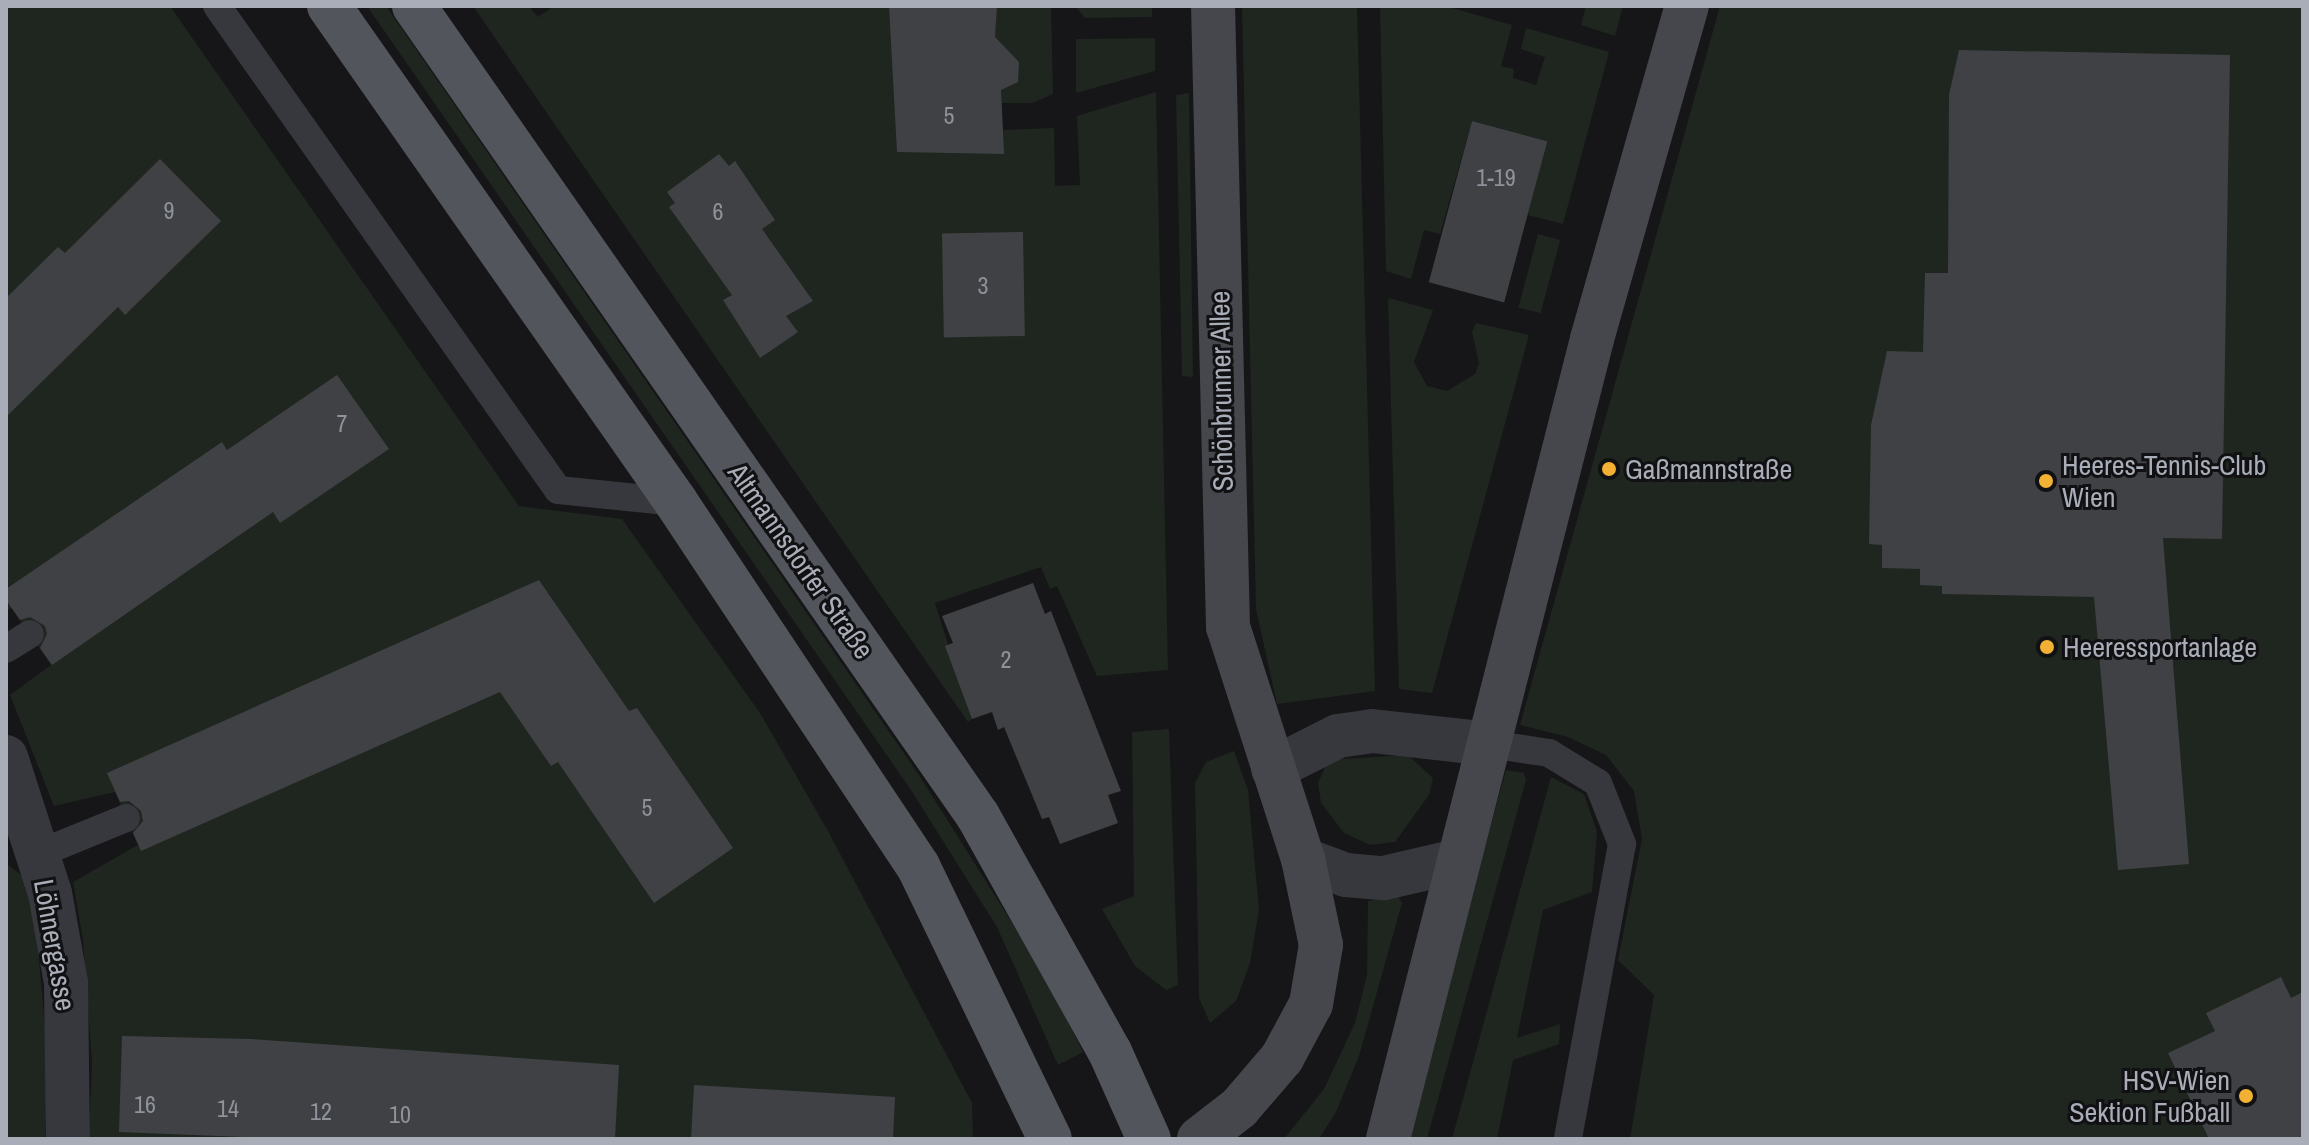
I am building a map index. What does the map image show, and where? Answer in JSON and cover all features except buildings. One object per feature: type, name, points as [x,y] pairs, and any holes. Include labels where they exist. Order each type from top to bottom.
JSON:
[{"type":"main road","points":[[329,6],[676,502],[918,866],[1050,1139]]},
{"type":"main road","name":"Altmannsdorfer Straße","points":[[414,6],[978,816],[1110,1052],[1149,1139]]},
{"type":"street","name":"Schönbrunner Allee","points":[[1199,1139],[1239,1108],[1282,1058],[1311,1004],[1321,945],[1303,859],[1228,627],[1213,6]]},
{"type":"street","points":[[1388,1139],[1592,339],[1687,6]]},
{"type":"street","points":[[1273,769],[1338,736],[1372,731],[1489,744]]},
{"type":"street","name":"Löhnergasse","points":[[6,757],[38,854],[66,983],[68,1139]]},
{"type":"street","points":[[1303,859],[1346,875],[1384,878],[1457,861]]},
{"type":"street","points":[[1368,1139],[1404,1076]]},
{"type":"lane","points":[[217,6],[558,490],[676,502]]},
{"type":"lane","points":[[1489,744],[1549,753],[1598,783],[1622,844],[1568,1139]]},
{"type":"lane","points":[[38,854],[126,818]]},
{"type":"shaded area","points":[[6,6],[170,6],[519,506],[622,519],[760,713],[828,831],[972,1103],[973,1139],[89,1139],[92,1063],[83,940],[73,882],[138,845],[115,792],[54,806],[10,695],[51,665],[12,608],[6,610]]},
{"type":"shaded area","points":[[367,6],[386,6],[919,775],[1043,972],[1083,1052],[1058,1065],[997,927],[911,790]]},
{"type":"shaded area","points":[[473,6],[529,6],[538,17],[554,6],[1051,6],[1053,94],[1032,103],[1002,103],[1003,130],[1054,128],[1055,186],[1080,185],[1077,116],[1156,92],[1168,670],[1097,676],[1057,586],[1050,589],[1041,567],[935,603],[972,719],[968,722]]},
{"type":"shaded area","points":[[1075,6],[1152,6],[1152,17],[1085,18]]},
{"type":"shaded area","points":[[1242,6],[1357,6],[1375,691],[1277,704],[1256,609]]},
{"type":"shaded area","points":[[1380,6],[1445,6],[1512,25],[1501,66],[1514,69],[1513,78],[1536,85],[1545,57],[1521,49],[1526,28],[1609,52],[1563,224],[1528,215],[1546,141],[1472,121],[1440,234],[1424,230],[1411,279],[1386,271]]},
{"type":"shaded area","points":[[1586,6],[1623,6],[1615,36],[1581,25]]},
{"type":"shaded area","name":"Heeressportanlage","points":[[1720,6],[2303,6],[2303,1139],[1630,1139],[1654,995],[1618,960],[1642,839],[1634,791],[1606,755],[1568,737],[1520,725]]},
{"type":"shaded area","points":[[1155,38],[1155,71],[1076,93],[1076,39]]},
{"type":"shaded area","points":[[1189,93],[1193,377],[1182,376],[1176,95]]},
{"type":"shaded area","points":[[1538,234],[1560,240],[1541,313],[1518,307]]},
{"type":"shaded area","points":[[1388,298],[1433,310],[1414,362],[1427,386],[1447,391],[1475,374],[1479,363],[1472,332],[1476,323],[1529,335],[1432,693],[1399,689]]},
{"type":"shaded area","points":[[1169,729],[1178,985],[1166,990],[1135,966],[1102,909],[1134,896],[1132,732]]},
{"type":"shaded area","points":[[1234,751],[1248,790],[1259,910],[1250,963],[1236,1001],[1210,1023],[1199,998],[1195,783],[1206,762]]},
{"type":"shaded area","points":[[1408,755],[1433,778],[1429,795],[1395,842],[1370,845],[1344,833],[1321,803],[1318,783],[1326,765],[1341,759]]},
{"type":"shaded area","points":[[1506,770],[1524,773],[1526,780],[1427,1139],[1405,1139]]},
{"type":"shaded area","points":[[1551,777],[1584,794],[1597,832],[1592,892],[1543,910],[1517,1038],[1560,1024],[1559,1044],[1513,1060],[1497,1139],[1452,1139]]},
{"type":"shaded area","points":[[6,863],[27,880],[36,927],[48,1060],[45,1139],[6,1139]]},
{"type":"shaded area","points":[[1398,896],[1402,903],[1359,1056],[1336,1112],[1319,1139],[1284,1139],[1324,1089],[1355,1023],[1367,975],[1368,901]]},
{"type":"place","name":"Gaßmannstraße","points":[[1609,469]]},
{"type":"place","name":"Heeres-Tennis-Club Wien","points":[[2046,481]]},
{"type":"place","name":"Heeressportanlage","points":[[2047,647]]},
{"type":"place","name":"HSV-Wien Sektion Fußball","points":[[2246,1096]]}]
